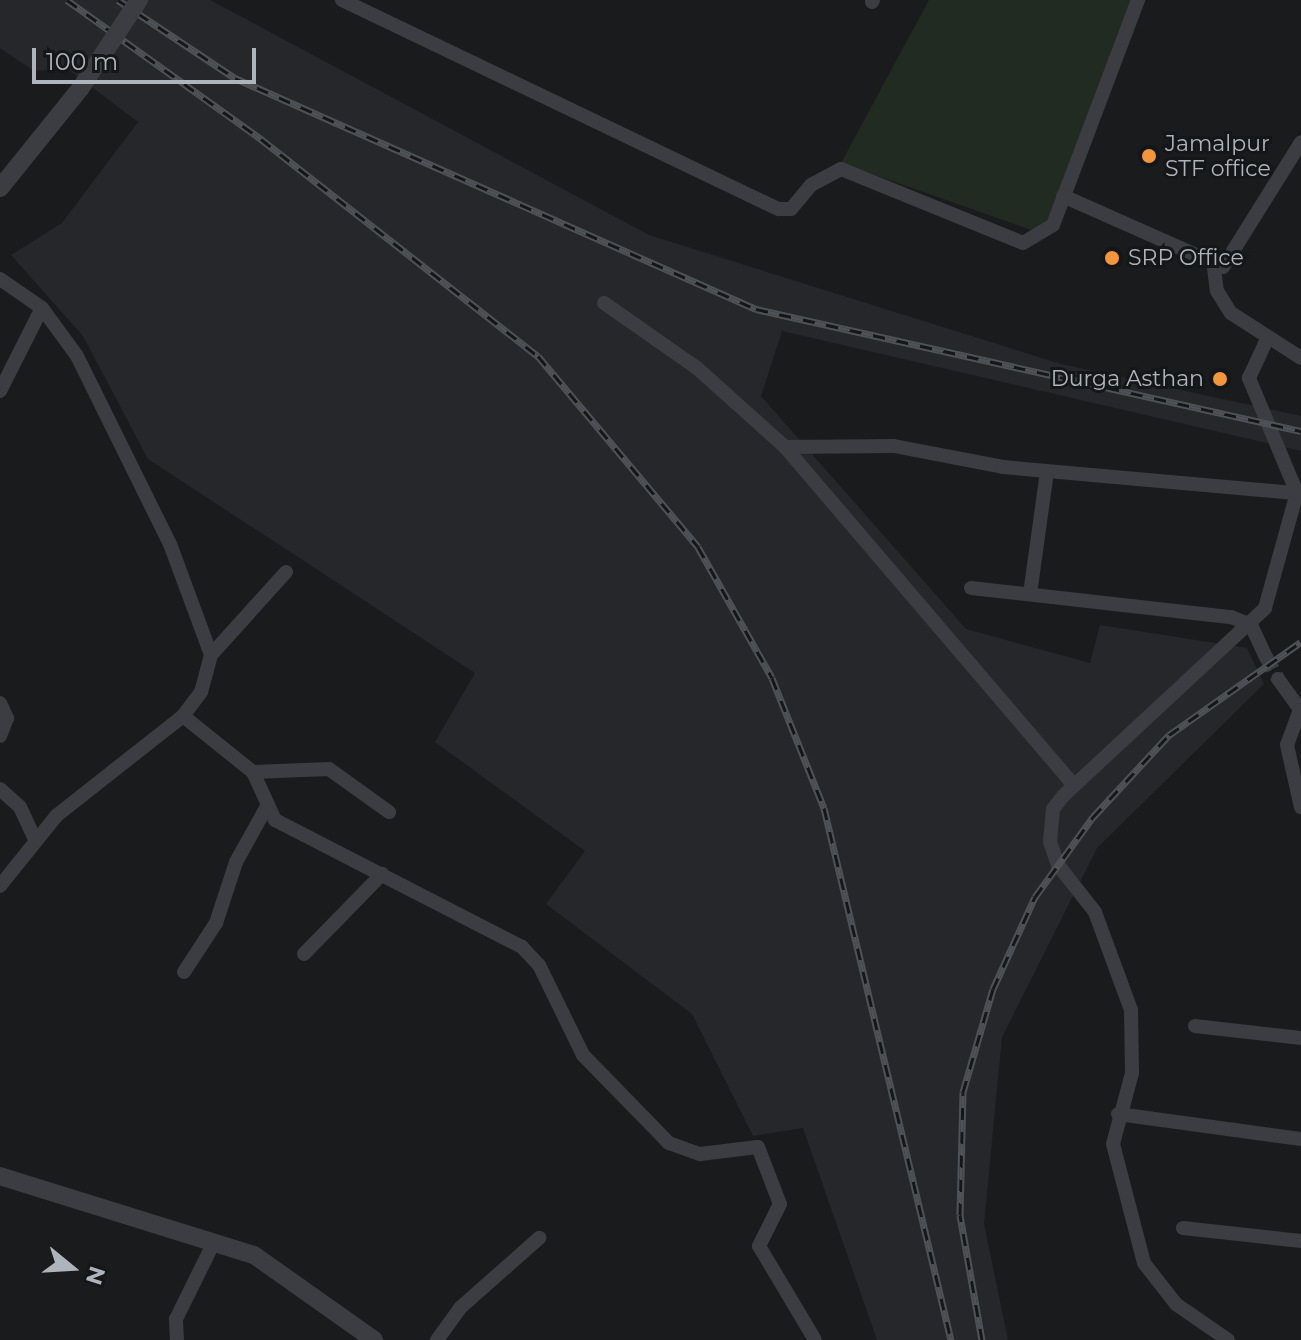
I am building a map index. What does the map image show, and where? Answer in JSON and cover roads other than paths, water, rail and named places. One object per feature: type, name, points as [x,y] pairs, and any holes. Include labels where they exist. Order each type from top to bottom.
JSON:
[{"type":"street","points":[[0,188],[80,89],[139,0]]},
{"type":"street","points":[[342,0],[779,209],[791,209],[811,185],[841,169],[1023,243],[1046,235],[1138,0]]},
{"type":"street","points":[[1214,268],[1232,260],[1301,142]]},
{"type":"street","points":[[1063,196],[1132,223],[1214,268]]},
{"type":"street","points":[[1214,268],[1217,291],[1231,313],[1301,358]]},
{"type":"street","points":[[0,279],[42,308],[77,356],[170,544],[211,655]]},
{"type":"street","points":[[604,303],[697,368],[785,447],[1074,785]]},
{"type":"street","points":[[0,391],[42,308]]},
{"type":"street","points":[[1228,1340],[1176,1304],[1144,1263],[1113,1144],[1118,1114],[1132,1073],[1131,1010],[1095,912],[1052,854],[1053,809],[1074,785],[1251,625],[1272,587],[1297,493],[1249,378],[1268,337]]},
{"type":"street","points":[[785,447],[894,446],[1047,471],[1297,493]]},
{"type":"street","points":[[1030,594],[1047,471]]},
{"type":"street","points":[[0,886],[35,839],[183,716],[201,692],[211,655],[286,572]]},
{"type":"street","points":[[971,588],[1251,625]]},
{"type":"street","points":[[1251,625],[1266,657]]},
{"type":"street","points":[[1278,679],[1300,709],[1287,745],[1301,807]]},
{"type":"street","points":[[0,703],[7,718],[0,736]]},
{"type":"street","points":[[183,716],[253,772],[266,808],[285,827],[382,874],[531,955],[583,1055],[669,1143],[700,1154],[758,1147],[780,1204],[761,1230],[759,1246],[815,1340]]},
{"type":"street","points":[[253,772],[329,769],[389,812]]},
{"type":"street","points":[[0,789],[20,807],[35,839]]},
{"type":"street","points":[[184,972],[216,923],[236,862],[266,808]]},
{"type":"street","points":[[304,954],[382,874]]},
{"type":"street","points":[[1195,1026],[1301,1038]]},
{"type":"street","points":[[1118,1114],[1301,1139]]},
{"type":"street","points":[[0,1176],[214,1242],[290,1275],[374,1340]]},
{"type":"street","points":[[1183,1228],[1301,1241]]},
{"type":"street","points":[[437,1340],[460,1308],[539,1238]]},
{"type":"street","points":[[177,1340],[176,1319],[214,1242]]},
{"type":"tunnel","points":[[1266,657],[1278,679]]},
{"type":"railway","points":[[67,0],[261,139],[538,356],[698,547],[772,678],[824,808],[951,1340]]},
{"type":"railway","points":[[118,0],[235,78],[756,309],[1301,431]]},
{"type":"railway","points":[[982,1340],[960,1215],[963,1092],[993,989],[1035,897],[1093,817],[1169,735],[1301,642]]},
{"type":"place","name":"Jamalpur STF office","points":[[1149,156]]},
{"type":"place","name":"SRP Office","points":[[1112,258]]},
{"type":"place","name":"Durga Asthan","points":[[1220,379]]}]
